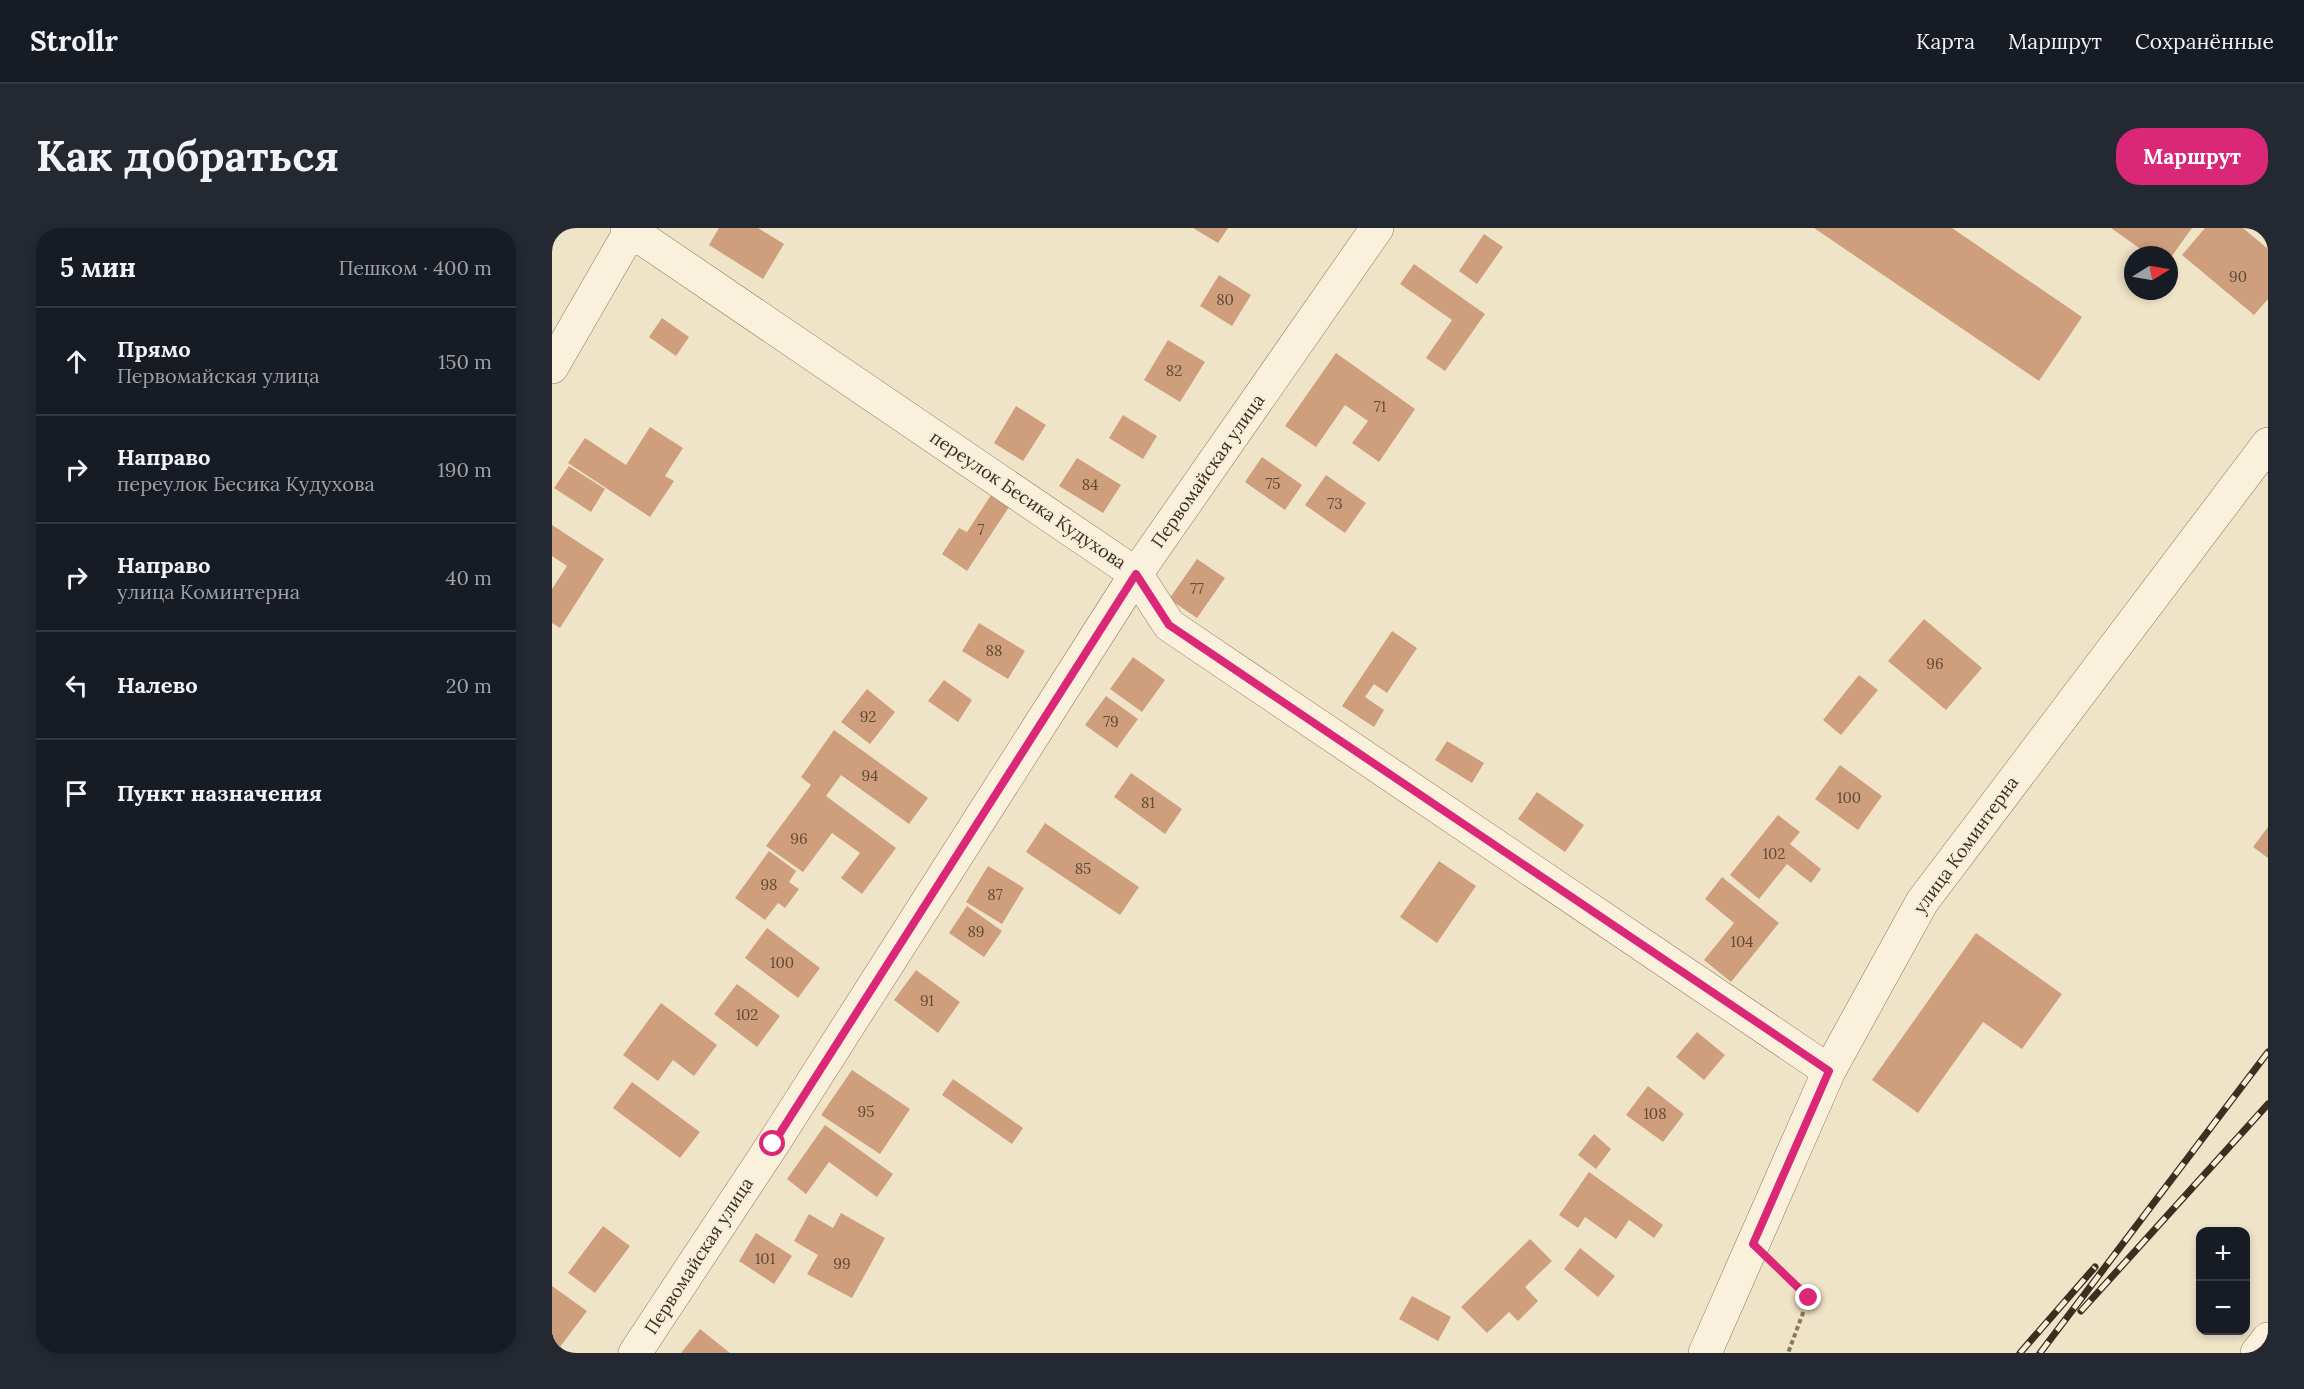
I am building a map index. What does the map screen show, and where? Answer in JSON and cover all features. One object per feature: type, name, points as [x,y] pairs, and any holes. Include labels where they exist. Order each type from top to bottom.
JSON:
[{"type":"street","name":"Первомайская улица","points":[[635,1353],[773,1144],[1136,574],[1377,228]]},
{"type":"street","name":"переулок Бесика Кудухова","points":[[631,229],[1136,574],[1169,625],[1829,1071]]},
{"type":"street","points":[[552,367],[631,229]]},
{"type":"street","name":"улица Коминтерна","points":[[1705,1353],[1829,1071],[1922,902],[2268,444]]},
{"type":"street","points":[[2257,1353],[2268,1339]]},
{"type":"path","points":[[1753,1244],[1809,1298],[1788,1353]]},
{"type":"building","points":[[719,228],[758,228],[784,244],[763,279],[709,245]]},
{"type":"building","points":[[1193,228],[1228,228],[1218,243]]},
{"type":"building","points":[[1814,228],[1952,228],[2082,317],[2039,381]]},
{"type":"building","points":[[2111,228],[2192,228],[2178,247],[2136,246]]},
{"type":"building","points":[[2205,228],[2243,228],[2268,249],[2268,299],[2254,315],[2182,255]]},
{"type":"building","points":[[1484,234],[1503,247],[1477,284],[1459,271]]},
{"type":"building","points":[[1414,264],[1485,314],[1445,371],[1426,358],[1452,320],[1400,284]]},
{"type":"building","points":[[1219,275],[1251,295],[1232,326],[1200,306]]},
{"type":"building","points":[[662,318],[689,337],[676,356],[649,337]]},
{"type":"building","points":[[1168,340],[1205,362],[1180,402],[1144,380]]},
{"type":"building","points":[[1336,353],[1415,409],[1379,462],[1352,443],[1368,421],[1345,405],[1316,447],[1285,426]]},
{"type":"building","points":[[1016,406],[1046,425],[1023,461],[994,443]]},
{"type":"building","points":[[1123,415],[1157,436],[1143,459],[1109,438]]},
{"type":"building","points":[[650,427],[683,448],[665,476],[674,481],[650,517],[568,463],[585,438],[626,465]]},
{"type":"building","points":[[1262,457],[1302,485],[1285,510],[1245,482]]},
{"type":"building","points":[[1077,458],[1121,485],[1103,513],[1059,486]]},
{"type":"building","points":[[569,466],[605,489],[591,512],[554,488]]},
{"type":"building","points":[[1326,475],[1366,503],[1345,533],[1305,505]]},
{"type":"building","points":[[993,492],[1011,504],[967,571],[942,554],[959,528],[967,532]]},
{"type":"building","points":[[552,525],[604,559],[560,628],[552,623],[552,589],[567,566],[552,556]]},
{"type":"building","points":[[1197,559],[1225,578],[1197,618],[1169,599]]},
{"type":"building","points":[[1924,619],[1982,668],[1946,710],[1888,661]]},
{"type":"building","points":[[979,623],[1025,651],[1008,679],[962,651]]},
{"type":"building","points":[[1392,631],[1417,648],[1387,693],[1374,684],[1365,697],[1384,710],[1374,727],[1342,706]]},
{"type":"building","points":[[1133,657],[1165,680],[1142,712],[1110,689]]},
{"type":"building","points":[[1859,675],[1878,690],[1841,735],[1823,720]]},
{"type":"building","points":[[944,680],[972,700],[958,722],[928,701]]},
{"type":"building","points":[[867,689],[895,712],[870,744],[841,722]]},
{"type":"building","points":[[1106,696],[1138,719],[1117,748],[1085,725]]},
{"type":"building","points":[[834,730],[928,798],[909,824],[841,775],[826,796],[896,848],[862,894],[841,878],[860,853],[832,833],[803,872],[766,846],[811,785],[801,777]]},
{"type":"building","points":[[1447,741],[1484,763],[1472,783],[1435,760]]},
{"type":"building","points":[[1840,765],[1882,796],[1858,830],[1815,799]]},
{"type":"building","points":[[1131,773],[1182,809],[1165,834],[1114,797]]},
{"type":"building","points":[[1537,792],[1584,825],[1565,852],[1518,819]]},
{"type":"building","points":[[1778,815],[1800,832],[1790,844],[1821,869],[1811,883],[1787,864],[1759,899],[1730,875]]},
{"type":"building","points":[[1045,823],[1139,887],[1120,915],[1026,852]]},
{"type":"building","points":[[2268,827],[2268,858],[2253,847]]},
{"type":"building","points":[[769,851],[796,871],[789,882],[799,889],[785,908],[778,903],[765,920],[735,898]]},
{"type":"building","points":[[1439,861],[1476,886],[1437,943],[1400,917]]},
{"type":"building","points":[[988,866],[1024,888],[1002,924],[966,902]]},
{"type":"building","points":[[1722,877],[1779,923],[1731,982],[1704,960],[1734,923],[1705,899]]},
{"type":"building","points":[[967,906],[1002,931],[984,957],[949,933]]},
{"type":"building","points":[[767,928],[820,968],[798,998],[745,958]]},
{"type":"building","points":[[1976,933],[2062,994],[2022,1049],[1983,1022],[1918,1113],[1872,1080]]},
{"type":"building","points":[[916,970],[960,1002],[938,1033],[894,1000]]},
{"type":"building","points":[[737,984],[780,1016],[757,1047],[714,1014]]},
{"type":"building","points":[[661,1003],[717,1045],[694,1076],[673,1060],[658,1081],[623,1055]]},
{"type":"building","points":[[1697,1032],[1725,1055],[1704,1080],[1676,1057]]},
{"type":"building","points":[[852,1070],[910,1109],[880,1154],[821,1115]]},
{"type":"building","points":[[953,1079],[1023,1128],[1012,1144],[942,1095]]},
{"type":"building","points":[[632,1082],[700,1132],[680,1158],[613,1108]]},
{"type":"building","points":[[1648,1086],[1684,1114],[1663,1142],[1626,1115]]},
{"type":"building","points":[[825,1125],[893,1174],[877,1197],[829,1162],[806,1194],[787,1179]]},
{"type":"building","points":[[1594,1134],[1611,1149],[1596,1169],[1578,1155]]},
{"type":"building","points":[[1589,1172],[1663,1225],[1654,1238],[1629,1220],[1616,1239],[1585,1217],[1578,1228],[1559,1215]]},
{"type":"building","points":[[841,1213],[885,1238],[852,1298],[807,1274],[818,1255],[794,1241],[809,1214],[833,1228]]},
{"type":"building","points":[[603,1226],[630,1246],[595,1293],[568,1273]]},
{"type":"building","points":[[756,1233],[792,1256],[774,1284],[739,1261]]},
{"type":"building","points":[[1530,1239],[1552,1261],[1525,1287],[1538,1301],[1518,1321],[1509,1312],[1487,1333],[1461,1307]]},
{"type":"building","points":[[1580,1248],[1615,1276],[1598,1297],[1564,1269]]},
{"type":"building","points":[[552,1286],[587,1311],[557,1351],[552,1348]]},
{"type":"building","points":[[1412,1296],[1451,1317],[1438,1341],[1399,1319]]},
{"type":"building","points":[[700,1329],[730,1353],[681,1353]]},
{"type":"railway","points":[[2040,1353],[2268,1052]]},
{"type":"railway","points":[[2081,1311],[2268,1104]]},
{"type":"railway","points":[[2020,1353],[2095,1267]]},
{"type":"route","points":[[773,1144],[1136,574],[1169,625],[1829,1071],[1753,1244],[1809,1298]]}]
